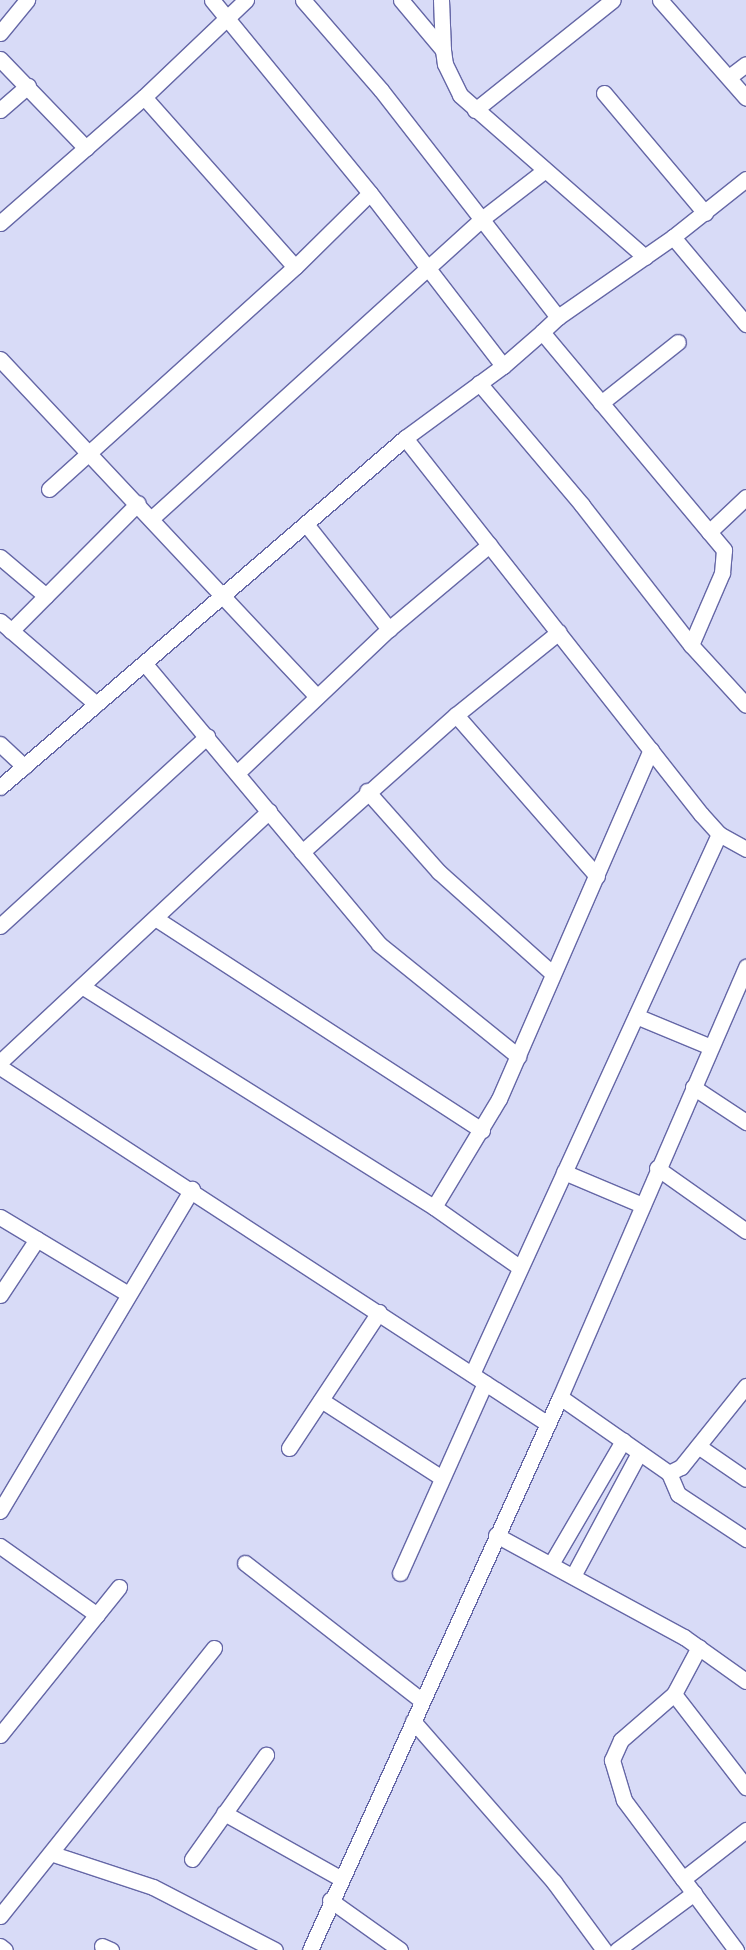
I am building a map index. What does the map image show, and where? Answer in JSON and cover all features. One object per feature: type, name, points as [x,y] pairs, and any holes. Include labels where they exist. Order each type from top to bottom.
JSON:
[{"type":"street","points":[[0,34],[27,0]]},
{"type":"street","points":[[212,0],[370,193],[426,270],[503,366]]},
{"type":"street","points":[[0,223],[144,97],[226,16],[246,0]]},
{"type":"street","points":[[303,0],[483,218],[558,317]]},
{"type":"street","points":[[401,0],[443,50]]},
{"type":"street","points":[[441,0],[443,50],[453,84],[475,110],[645,257]]},
{"type":"street","points":[[475,110],[613,0]]},
{"type":"street","points":[[660,0],[746,98]]},
{"type":"street","points":[[0,59],[86,148]]},
{"type":"street","points":[[729,77],[746,64]]},
{"type":"street","points":[[0,110],[28,86]]},
{"type":"street","points":[[604,93],[705,213]]},
{"type":"street","points":[[144,97],[295,267]]},
{"type":"street","points":[[152,518],[483,218],[545,170]]},
{"type":"street","points":[[0,787],[96,704],[146,664],[405,438],[503,366],[558,317],[673,237],[744,184]]},
{"type":"street","points":[[49,489],[92,454],[295,267],[370,193]]},
{"type":"street","points":[[673,237],[746,324]]},
{"type":"street","points":[[542,332],[724,550],[725,562],[691,645]]},
{"type":"street","points":[[602,403],[678,342]]},
{"type":"street","points":[[0,359],[92,454],[317,696]]},
{"type":"street","points":[[479,383],[582,504],[691,645],[746,705]]},
{"type":"street","points":[[405,438],[719,834],[746,849]]},
{"type":"street","points":[[709,532],[746,497]]},
{"type":"street","points":[[96,704],[6,626],[46,596],[138,503]]},
{"type":"street","points":[[306,524],[388,629]]},
{"type":"street","points":[[236,773],[388,629],[489,545]]},
{"type":"street","points":[[0,557],[46,596]]},
{"type":"street","points":[[302,852],[367,791],[456,715],[559,632]]},
{"type":"street","points":[[146,664],[379,944],[518,1056]]},
{"type":"street","points":[[456,715],[597,876]]},
{"type":"street","points":[[0,926],[207,736]]},
{"type":"street","points":[[0,744],[24,766]]},
{"type":"street","points":[[434,1207],[482,1130],[518,1056],[551,972],[597,876],[651,750]]},
{"type":"street","points":[[367,791],[439,872],[551,972]]},
{"type":"street","points":[[0,1062],[83,987],[269,811]]},
{"type":"street","points":[[400,1573],[442,1478],[519,1267],[719,834]]},
{"type":"street","points":[[155,918],[482,1130]]},
{"type":"street","points":[[310,1950],[330,1900],[413,1721],[420,1699],[560,1397],[657,1168],[746,967]]},
{"type":"street","points":[[83,987],[434,1207],[519,1267]]},
{"type":"street","points":[[636,1016],[711,1047]]},
{"type":"street","points":[[0,1067],[192,1189],[548,1424]]},
{"type":"street","points":[[693,1087],[746,1122]]},
{"type":"street","points":[[657,1168],[746,1231]]},
{"type":"street","points":[[564,1172],[642,1205]]},
{"type":"street","points":[[0,1511],[192,1189]]},
{"type":"street","points":[[0,1217],[128,1294]]},
{"type":"street","points":[[0,1295],[37,1239]]},
{"type":"street","points":[[289,1448],[379,1312]]},
{"type":"street","points":[[669,1473],[698,1446],[746,1386]]},
{"type":"street","points":[[560,1397],[669,1473],[678,1494],[746,1540]]},
{"type":"street","points":[[321,1400],[442,1478]]},
{"type":"street","points":[[551,1564],[623,1441]]},
{"type":"street","points":[[698,1446],[746,1479]]},
{"type":"street","points":[[573,1576],[639,1453]]},
{"type":"street","points":[[496,1535],[699,1646],[746,1681]]},
{"type":"street","points":[[0,1546],[97,1615]]},
{"type":"street","points":[[245,1563],[420,1699]]},
{"type":"street","points":[[0,1735],[119,1587]]},
{"type":"street","points":[[699,1646],[674,1694],[621,1740],[613,1771],[624,1800],[736,1950]]},
{"type":"street","points":[[0,1916],[53,1854],[214,1648]]},
{"type":"street","points":[[674,1694],[746,1787]]},
{"type":"street","points":[[413,1721],[549,1876],[604,1950]]},
{"type":"street","points":[[192,1859],[266,1755]]},
{"type":"street","points":[[224,1813],[340,1878]]},
{"type":"street","points":[[683,1879],[746,1830]]},
{"type":"street","points":[[53,1854],[153,1887],[275,1950]]},
{"type":"street","points":[[617,1950],[694,1893]]},
{"type":"street","points":[[330,1900],[400,1950]]},
{"type":"street","points":[[0,1946],[5,1950]]}]
